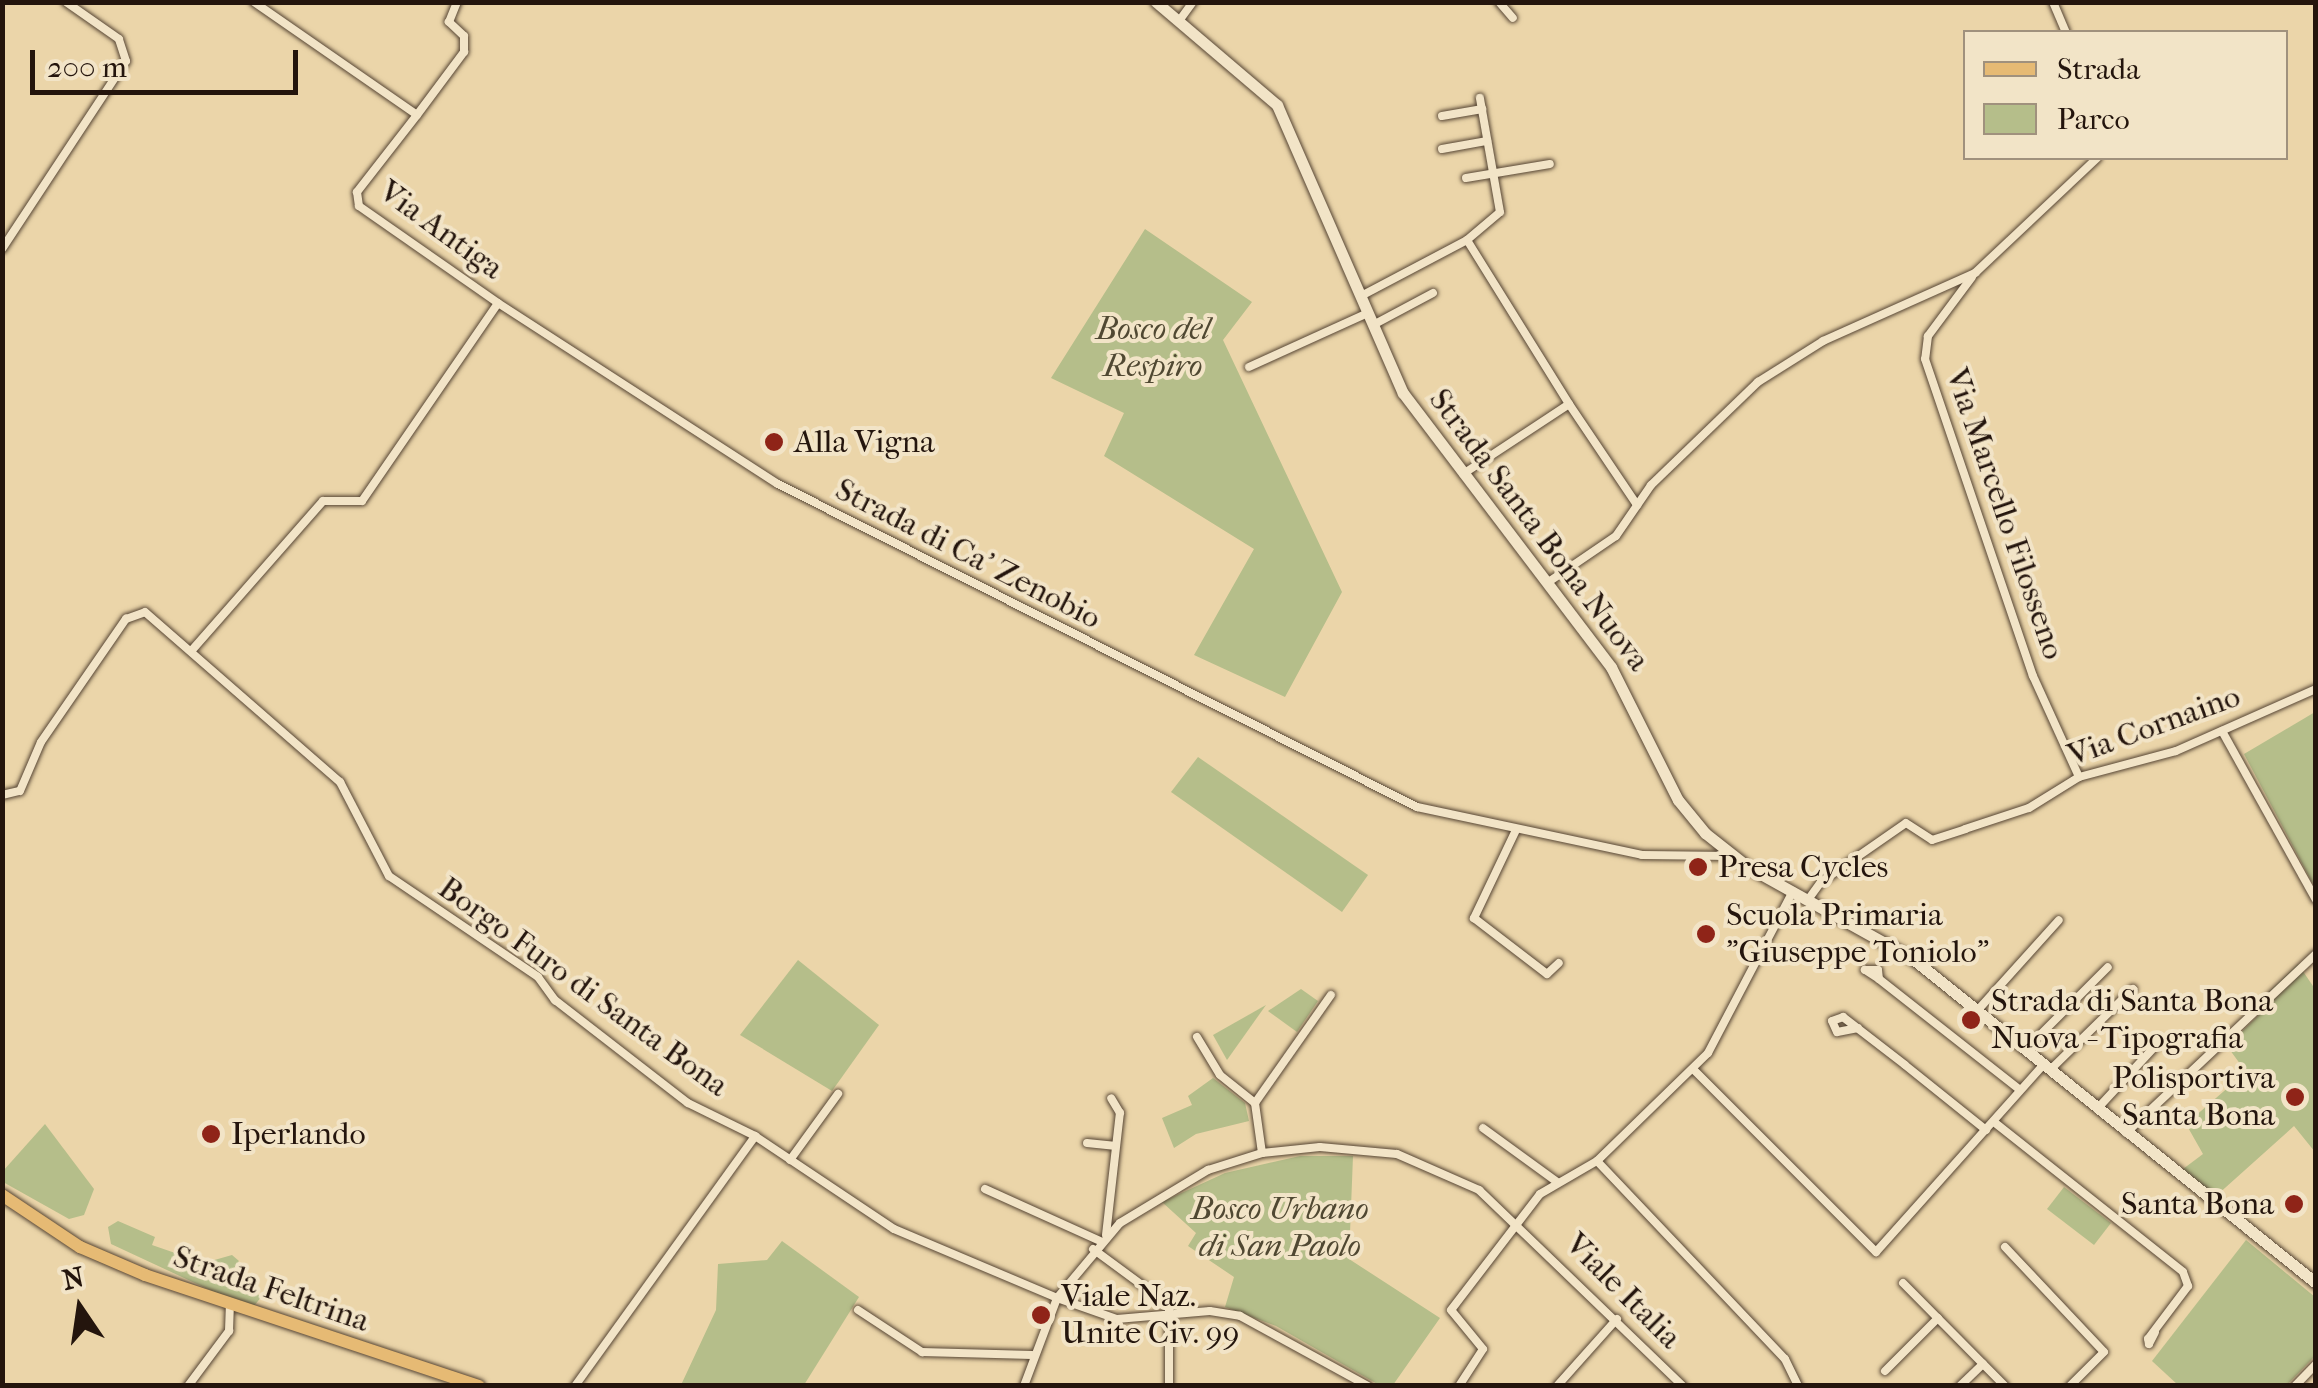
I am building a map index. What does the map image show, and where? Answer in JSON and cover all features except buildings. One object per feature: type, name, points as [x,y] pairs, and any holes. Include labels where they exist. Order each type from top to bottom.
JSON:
[{"type":"main road","name":"Strada Feltrina","points":[[2,1194],[80,1247],[230,1308],[478,1386]]},
{"type":"street","points":[[3,248],[126,61],[120,39],[66,2]]},
{"type":"street","points":[[254,2],[418,115]]},
{"type":"street","name":"Via Antiga","points":[[457,2],[449,22],[464,36],[464,52],[357,192],[359,206],[498,303]]},
{"type":"street","name":"Strada Santa Bona Nuova","points":[[1156,2],[1277,105],[1403,393],[1618,678],[1678,800],[1731,856],[1897,948],[2316,1284]]},
{"type":"street","points":[[1179,21],[1193,2]]},
{"type":"street","points":[[1499,2],[1513,18]]},
{"type":"street","points":[[2053,2],[2065,30]]},
{"type":"street","points":[[1361,296],[1467,240],[1500,212],[1480,98]]},
{"type":"street","points":[[1442,116],[1482,109]]},
{"type":"street","points":[[1442,149],[1487,141]]},
{"type":"street","points":[[1548,582],[1616,536],[1637,505],[1758,382],[1823,341],[1975,274],[2095,160]]},
{"type":"street","points":[[1466,178],[1550,164]]},
{"type":"street","points":[[1467,240],[1568,404],[1637,505]]},
{"type":"street","name":"Via Marcello Filosseno","points":[[1975,274],[1928,336],[1925,359],[2033,676],[2079,777]]},
{"type":"street","points":[[1249,367],[1433,292]]},
{"type":"street","points":[[2,795],[20,791],[41,742],[126,618],[145,612],[193,649],[323,501],[362,500],[498,303]]},
{"type":"street","name":"Strada di Ca' Zenobio","points":[[498,303],[778,484],[1417,807],[1642,855],[1731,856]]},
{"type":"street","points":[[1463,474],[1568,404]]},
{"type":"street","name":"Borgo Furo di Santa Bona","points":[[193,649],[340,782],[389,876],[538,977],[555,1000],[688,1103],[755,1136],[894,1229],[1057,1298],[1117,1318],[1240,1316],[1368,1386]]},
{"type":"street","name":"Via Cornaino","points":[[1810,897],[1820,882],[1906,823],[1932,840],[2028,808],[2079,777],[2176,751],[2316,689]]},
{"type":"street","points":[[2222,730],[2316,900]]},
{"type":"street","points":[[1516,830],[1479,905],[1478,926],[1547,974],[1560,963]]},
{"type":"street","points":[[1459,1386],[1483,1349],[1450,1313],[1518,1222],[1557,1182],[1598,1161],[1693,1069],[1718,1036],[1794,889]]},
{"type":"street","points":[[1977,1011],[2059,920]]},
{"type":"street","points":[[2126,1132],[2316,954]]},
{"type":"street","points":[[2024,1050],[2108,967]]},
{"type":"street","points":[[1879,978],[2020,1090]]},
{"type":"street","points":[[1693,1069],[1876,1252],[2020,1090],[2133,989]]},
{"type":"street","points":[[1262,1154],[1255,1103],[1331,995]]},
{"type":"street","points":[[1858,1028],[1986,1130]]},
{"type":"street","points":[[1197,1037],[1220,1075],[1255,1103]]},
{"type":"street","points":[[2097,1109],[2160,1041]]},
{"type":"street","points":[[790,1160],[838,1094]]},
{"type":"street","points":[[1024,1386],[1032,1354],[1057,1298],[1100,1242],[1120,1113],[1111,1098]]},
{"type":"street","points":[[1994,1122],[2183,1272],[2188,1286],[2154,1332]]},
{"type":"street","points":[[1483,1128],[1557,1182]]},
{"type":"street","points":[[575,1386],[755,1136]]},
{"type":"street","points":[[1087,1143],[1114,1146]]},
{"type":"street","name":"Viale Italia","points":[[1100,1242],[1185,1181],[1262,1154],[1320,1147],[1397,1154],[1459,1178],[1518,1222],[1683,1386]]},
{"type":"street","points":[[1598,1161],[1786,1359],[1798,1386]]},
{"type":"street","points":[[984,1189],[1100,1242],[1164,1298],[1170,1316],[1169,1386]]},
{"type":"street","points":[[2005,1247],[2104,1352],[2070,1386]]},
{"type":"street","points":[[1903,1283],[2005,1386]]},
{"type":"street","points":[[188,1386],[230,1330],[230,1308]]},
{"type":"street","points":[[858,1310],[922,1352],[1032,1354]]},
{"type":"street","points":[[1885,1370],[1938,1318]]},
{"type":"street","points":[[1557,1386],[1617,1319]]},
{"type":"street","points":[[1960,1386],[1984,1364]]},
{"type":"street","points":[[2295,1386],[2316,1364]]},
{"type":"green space","name":"Bosco del Respiro","points":[[1145,229],[1252,302],[1223,340],[1342,592],[1285,697],[1194,655],[1254,549],[1104,456],[1124,413],[1051,378]]},
{"type":"green space","points":[[2315,712],[2315,888],[2244,754]]},
{"type":"green space","points":[[1198,757],[1368,875],[1342,912],[1171,792]]},
{"type":"green space","points":[[798,960],[879,1025],[832,1091],[740,1035]]},
{"type":"green space","points":[[2298,964],[2315,989],[2315,1152],[2294,1126],[2216,1196],[2183,1169],[2203,1154],[2186,1124],[2246,1072],[2227,1046],[2262,1012],[2256,1004]]},
{"type":"green space","points":[[1301,989],[1318,1001],[1297,1032],[1268,1011]]},
{"type":"green space","points":[[1266,1005],[1227,1060],[1213,1035]]},
{"type":"green space","points":[[1213,1078],[1245,1103],[1249,1121],[1196,1134],[1174,1148],[1162,1118],[1192,1105],[1188,1096]]},
{"type":"green space","points":[[45,1124],[94,1189],[84,1215],[69,1219],[3,1182],[3,1171]]},
{"type":"green space","name":"Bosco Urbano di San Paolo","points":[[1300,1156],[1353,1156],[1349,1259],[1440,1318],[1393,1385],[1379,1385],[1276,1326],[1225,1307],[1234,1277],[1188,1246],[1196,1233],[1162,1202],[1225,1173]]},
{"type":"green space","points":[[2064,1187],[2111,1223],[2094,1245],[2047,1209]]},
{"type":"green space","points":[[118,1221],[155,1237],[152,1245],[204,1263],[232,1255],[239,1261],[225,1282],[262,1296],[254,1306],[111,1244],[108,1227]]},
{"type":"green space","points":[[2246,1240],[2315,1297],[2315,1356],[2287,1385],[2178,1385],[2152,1361]]},
{"type":"green space","points":[[782,1241],[859,1297],[804,1385],[681,1385],[716,1310],[718,1264],[767,1260]]},
{"type":"place","name":"Alla Vigna","points":[[774,442]]},
{"type":"place","name":"Presa Cycles","points":[[1698,867]]},
{"type":"place","name":"Scuola Primaria \"Giuseppe Toniolo\"","points":[[1706,934]]},
{"type":"place","name":"Strada di Santa Bona Nuova - Tipografia","points":[[1971,1020]]},
{"type":"place","name":"Polisportiva Santa Bona","points":[[2295,1097]]},
{"type":"place","name":"Iperlando","points":[[211,1134]]},
{"type":"place","name":"Santa Bona","points":[[2294,1204]]},
{"type":"place","name":"Viale Naz. Unite Civ. 99","points":[[1041,1315]]}]
